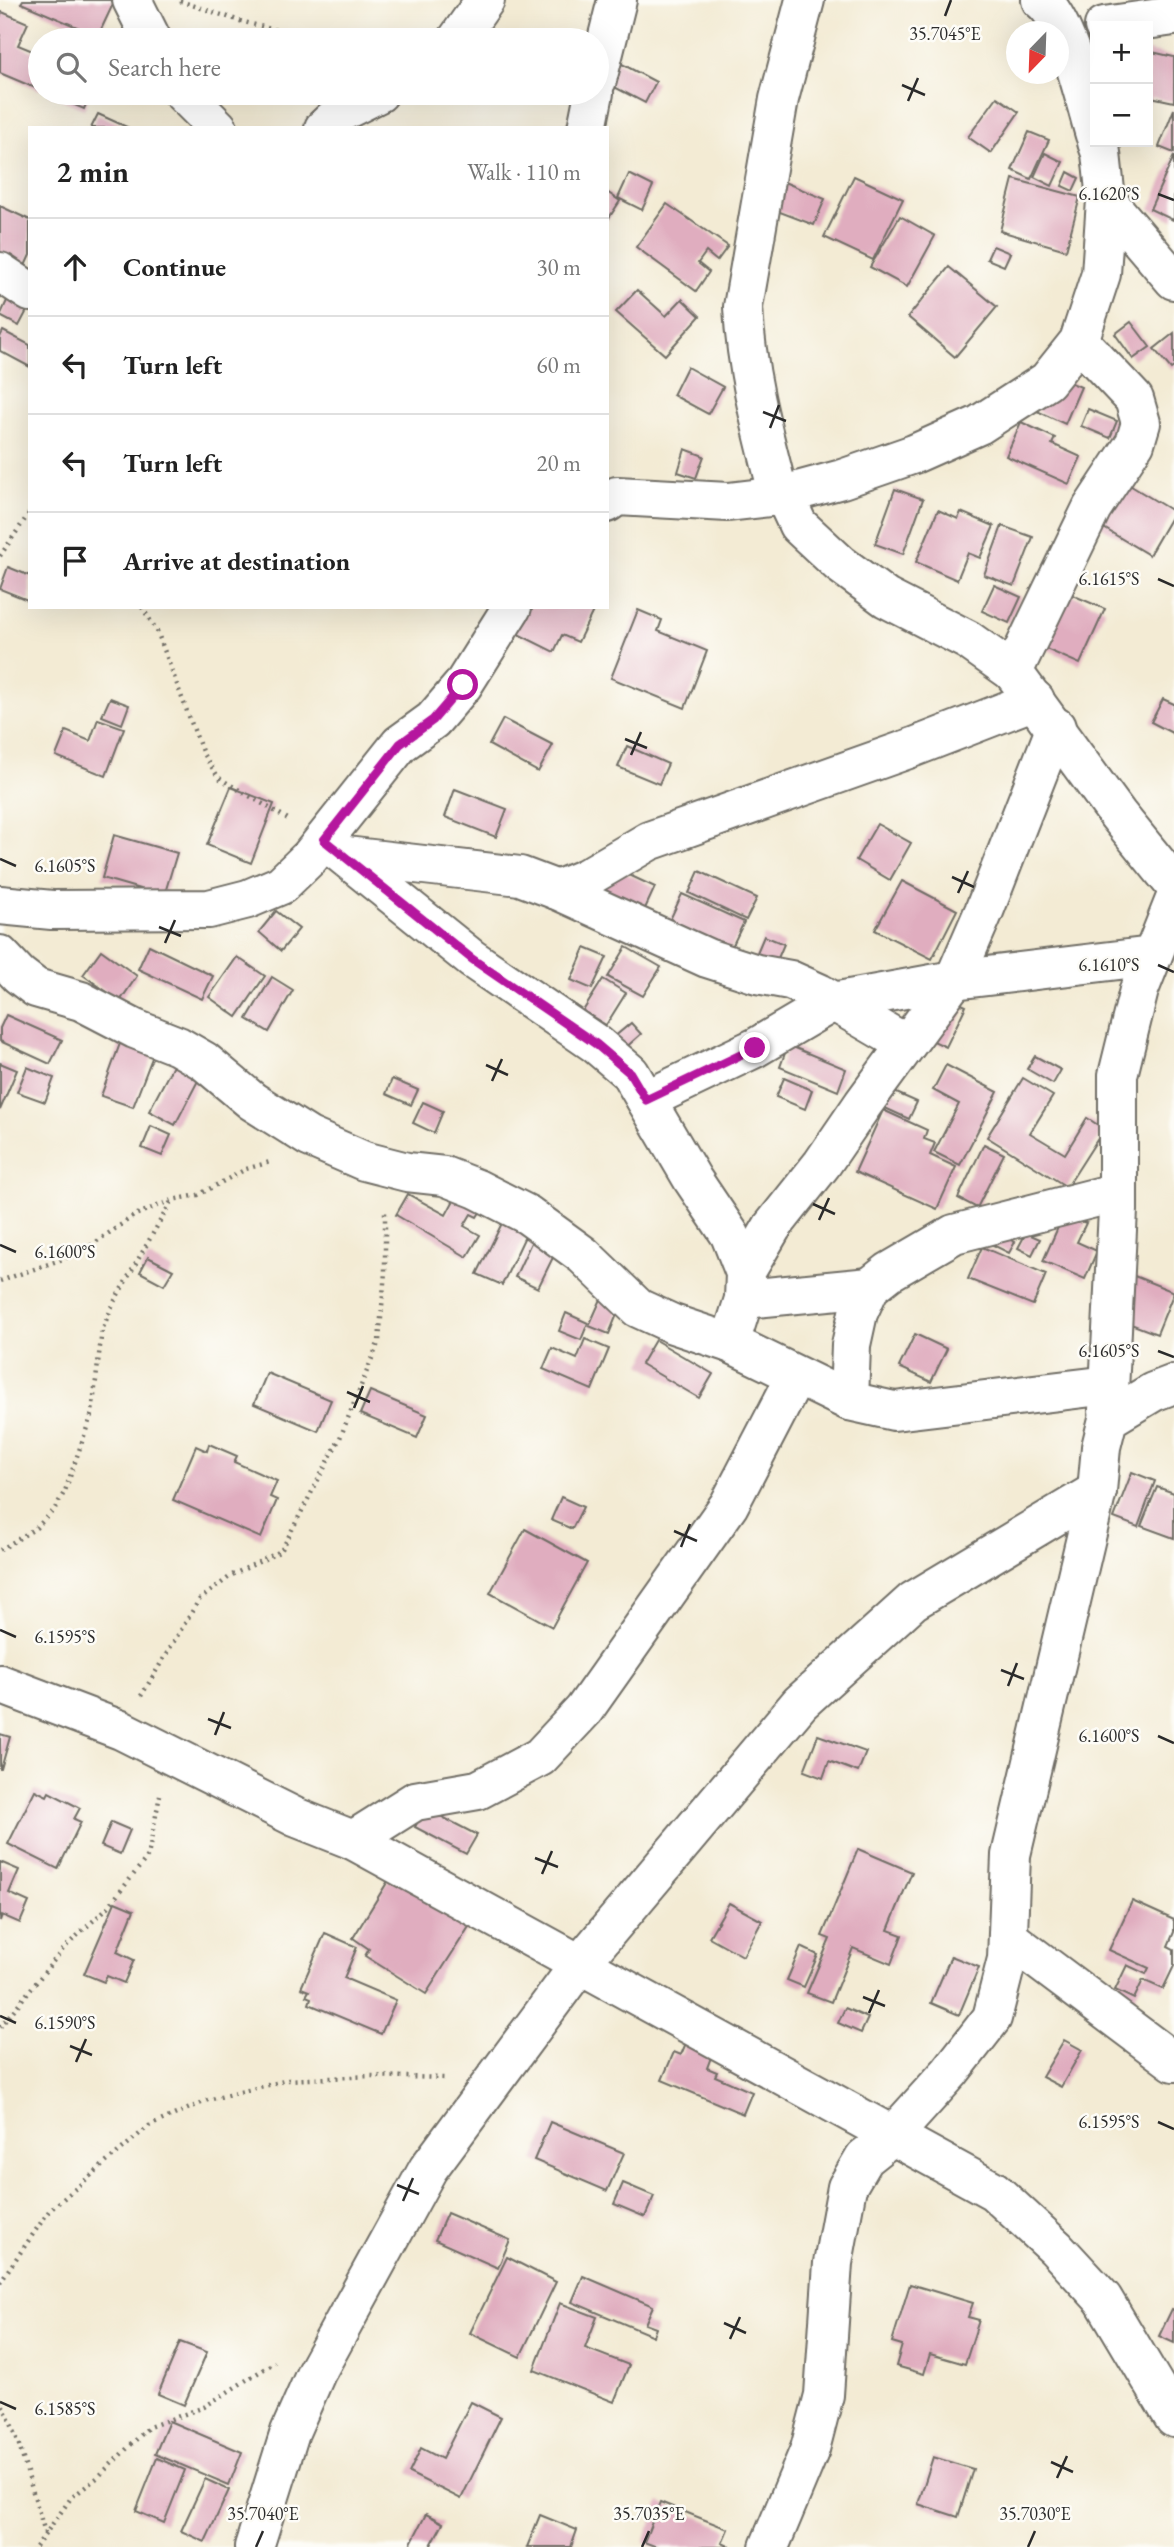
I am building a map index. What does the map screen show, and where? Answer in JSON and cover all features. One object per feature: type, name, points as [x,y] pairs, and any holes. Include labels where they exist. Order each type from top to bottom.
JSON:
[{"type":"street","points":[[132,0],[146,28]]},
{"type":"street","points":[[465,28],[485,0]]},
{"type":"street","points":[[609,32],[617,0]]},
{"type":"street","points":[[805,0],[779,99],[743,307],[745,336],[762,433],[781,495],[798,524],[840,564],[886,598],[968,640],[1035,700],[1118,815],[1174,884]]},
{"type":"street","points":[[1059,13],[1090,118]]},
{"type":"street","points":[[1139,21],[1174,16]]},
{"type":"street","points":[[195,105],[216,126]]},
{"type":"street","points":[[326,126],[341,111],[354,105]]},
{"type":"street","points":[[587,126],[592,105]]},
{"type":"street","points":[[611,496],[728,502],[781,495],[842,479],[914,454],[979,425],[1047,381],[1079,341],[1101,274],[1106,200],[1099,147]]},
{"type":"street","points":[[1106,200],[1174,280]]},
{"type":"street","points":[[0,272],[28,291]]},
{"type":"street","points":[[730,1343],[745,1286],[772,1227],[822,1164],[954,980],[984,911],[1035,700],[1092,508],[1135,443],[1141,423],[1134,399],[1079,341]]},
{"type":"street","points":[[0,905],[52,910],[209,909],[248,900],[281,885],[335,848],[400,744],[433,720],[463,685],[511,609]]},
{"type":"street","points":[[556,890],[586,878],[649,841],[914,747],[1035,700]]},
{"type":"street","points":[[335,848],[520,876],[707,958],[757,974],[790,980],[834,1002],[906,1045]]},
{"type":"street","points":[[335,848],[472,959],[596,1044],[630,1073],[730,1236],[745,1286]]},
{"type":"street","points":[[769,2547],[810,2449],[824,2395],[833,2263],[847,2187],[864,2158],[893,2135],[950,2072],[992,2018],[1007,1959],[1010,1940],[1011,1855],[1097,1490],[1108,1402],[1118,1192],[1118,1075],[1139,990],[1174,902]]},
{"type":"street","points":[[0,955],[36,988],[81,1001],[204,1061],[252,1101],[309,1137],[384,1167],[444,1175],[527,1215],[583,1255],[638,1308],[673,1324],[730,1343],[849,1401],[894,1410],[1108,1402],[1153,1392],[1174,1384]]},
{"type":"street","points":[[646,1100],[755,1048],[834,1002],[954,980],[1152,956]]},
{"type":"street","points":[[849,1401],[850,1345],[858,1314],[870,1287],[889,1272],[954,1234],[1118,1192]]},
{"type":"street","points":[[745,1286],[870,1287]]},
{"type":"street","points":[[353,1840],[415,1801],[478,1790],[540,1757],[549,1748],[584,1710],[729,1505],[796,1376]]},
{"type":"street","points":[[254,2547],[290,2432],[316,2372],[428,2169],[580,1964],[800,1703],[913,1601],[1097,1490]]},
{"type":"street","points":[[0,1684],[121,1730],[295,1817],[353,1840],[994,2191],[1056,2248],[1103,2299],[1174,2418]]},
{"type":"street","points":[[1010,1940],[1174,2062]]},
{"type":"path","points":[[176,0],[268,28]]},
{"type":"path","points":[[0,556],[28,515]]},
{"type":"path","points":[[143,609],[157,631],[203,754],[219,778],[335,848]]},
{"type":"path","points":[[0,1281],[80,1253],[135,1215],[172,1200],[198,1195],[246,1169],[327,1145]]},
{"type":"path","points":[[121,1730],[199,1600],[232,1575],[281,1551],[340,1437],[379,1341],[385,1272],[384,1167]]},
{"type":"path","points":[[0,1550],[36,1528],[54,1510],[65,1492],[92,1413],[102,1330],[114,1302],[172,1200]]},
{"type":"path","points":[[0,2027],[64,1948],[108,1907],[148,1856],[168,1753]]},
{"type":"path","points":[[0,2282],[49,2211],[59,2202],[149,2126],[208,2100],[289,2080],[371,2076],[494,2079]]},
{"type":"path","points":[[36,2547],[71,2498],[97,2478],[149,2427],[204,2407],[295,2349],[339,2331]]},
{"type":"path","points":[[0,2399],[16,2435],[46,2536]]},
{"type":"building","points":[[23,0],[114,2],[102,28],[79,28],[21,3]]},
{"type":"building","points":[[2,12],[28,23],[18,45],[28,49],[28,85],[0,73]]},
{"type":"building","points":[[1153,52],[1174,57],[1174,102],[1153,97]]},
{"type":"building","points":[[609,57],[656,82],[645,103],[609,84]]},
{"type":"building","points":[[997,97],[1019,112],[991,153],[968,137]]},
{"type":"building","points":[[1174,109],[1174,153],[1159,147]]},
{"type":"building","points":[[98,114],[125,126],[92,126]]},
{"type":"building","points":[[1029,132],[1049,140],[1031,179],[1012,170]]},
{"type":"building","points":[[1045,153],[1063,162],[1052,186],[1034,177]]},
{"type":"building","points":[[1174,156],[1174,218],[1173,220],[1150,209]]},
{"type":"building","points":[[1068,172],[1079,178],[1073,191],[1062,186]]},
{"type":"building","points":[[629,174],[653,186],[642,210],[618,198]]},
{"type":"building","points":[[854,176],[903,199],[873,260],[824,237]]},
{"type":"building","points":[[1013,179],[1080,197],[1066,250],[1000,231]]},
{"type":"building","points":[[784,182],[825,199],[814,225],[772,209]]},
{"type":"building","points":[[609,193],[620,201],[609,218]]},
{"type":"building","points":[[667,204],[728,246],[717,261],[706,252],[698,263],[709,272],[696,291],[636,247]]},
{"type":"building","points":[[0,206],[28,219],[28,259],[25,266],[0,254]]},
{"type":"building","points":[[900,216],[935,236],[907,287],[870,267]]},
{"type":"building","points":[[993,246],[1010,253],[1004,266],[987,259]]},
{"type":"building","points":[[949,267],[997,307],[955,357],[908,317]]},
{"type":"building","points":[[637,290],[666,316],[682,299],[700,316],[665,355],[616,312]]},
{"type":"building","points":[[11,292],[28,304],[19,326],[0,316]]},
{"type":"building","points":[[1131,322],[1150,347],[1133,359],[1115,334]]},
{"type":"building","points":[[3,331],[28,344],[28,366],[0,351]]},
{"type":"building","points":[[1174,333],[1174,367],[1171,369],[1154,349]]},
{"type":"building","points":[[687,367],[723,387],[708,414],[673,395]]},
{"type":"building","points":[[1053,375],[1081,387],[1065,424],[1037,411]]},
{"type":"building","points":[[1088,409],[1117,421],[1110,438],[1081,426]]},
{"type":"building","points":[[1021,422],[1055,438],[1052,444],[1081,457],[1069,484],[1006,456]]},
{"type":"building","points":[[685,449],[704,456],[696,478],[678,472]]},
{"type":"building","points":[[1113,475],[1174,512],[1149,555],[1087,518]]},
{"type":"building","points":[[895,489],[923,499],[903,554],[875,544]]},
{"type":"building","points":[[938,510],[958,519],[961,512],[994,526],[980,558],[968,553],[957,580],[916,562]]},
{"type":"building","points":[[1002,526],[1033,537],[1014,586],[984,575]]},
{"type":"building","points":[[8,567],[28,575],[28,600],[0,589]]},
{"type":"building","points":[[994,585],[1021,597],[1009,623],[982,611]]},
{"type":"building","points":[[1063,591],[1105,609],[1080,664],[1039,646]]},
{"type":"building","points":[[513,609],[594,609],[578,642],[562,635],[554,652],[504,627]]},
{"type":"building","points":[[638,610],[662,620],[658,631],[707,651],[685,708],[611,678]]},
{"type":"building","points":[[110,698],[129,705],[122,724],[102,716]]},
{"type":"building","points":[[1163,699],[1174,704],[1174,734],[1151,722]]},
{"type":"building","points":[[98,719],[124,728],[106,776],[56,756],[66,731],[90,741]]},
{"type":"building","points":[[503,719],[553,745],[538,772],[489,745]]},
{"type":"building","points":[[627,746],[668,764],[659,784],[618,767]]},
{"type":"building","points":[[231,787],[274,804],[251,863],[207,845]]},
{"type":"building","points":[[455,789],[507,809],[496,837],[445,817]]},
{"type":"building","points":[[877,824],[911,843],[890,880],[856,860]]},
{"type":"building","points":[[114,835],[177,853],[164,896],[102,878]]},
{"type":"building","points":[[610,866],[655,887],[643,913],[598,893]]},
{"type":"building","points":[[699,871],[757,898],[746,920],[689,893]]},
{"type":"building","points":[[902,881],[957,910],[932,959],[875,930]]},
{"type":"building","points":[[682,894],[744,922],[729,953],[668,924]]},
{"type":"building","points":[[276,911],[299,929],[281,951],[259,932]]},
{"type":"building","points":[[764,936],[784,944],[773,970],[753,962]]},
{"type":"building","points":[[149,945],[213,976],[202,999],[138,969]]},
{"type":"building","points":[[626,947],[661,967],[643,996],[608,977]]},
{"type":"building","points":[[585,948],[607,957],[592,989],[571,980]]},
{"type":"building","points":[[101,950],[137,976],[120,1001],[83,975]]},
{"type":"building","points":[[237,957],[265,976],[237,1017],[209,997]]},
{"type":"building","points":[[272,977],[293,990],[269,1032],[247,1019]]},
{"type":"building","points":[[603,979],[626,993],[606,1025],[583,1011]]},
{"type":"building","points":[[944,996],[966,1006],[946,1047],[925,1037]]},
{"type":"building","points":[[6,1015],[62,1040],[50,1064],[0,1041],[0,1028]]},
{"type":"building","points":[[631,1023],[641,1034],[623,1050],[613,1038]]},
{"type":"building","points":[[122,1038],[155,1050],[133,1107],[101,1096]]},
{"type":"building","points":[[788,1045],[846,1069],[838,1091],[780,1067]]},
{"type":"building","points":[[1035,1056],[1061,1070],[1053,1084],[1027,1069]]},
{"type":"building","points":[[177,1058],[203,1071],[175,1125],[149,1111]]},
{"type":"building","points":[[0,1063],[17,1070],[0,1110]]},
{"type":"building","points":[[946,1065],[998,1092],[960,1165],[934,1152],[959,1104],[933,1090]]},
{"type":"building","points":[[27,1067],[54,1078],[45,1102],[17,1092]]},
{"type":"building","points":[[784,1078],[812,1090],[805,1109],[776,1097]]},
{"type":"building","points":[[1023,1078],[1053,1096],[1030,1133],[1065,1154],[1087,1118],[1104,1129],[1067,1187],[987,1137]]},
{"type":"building","points":[[392,1079],[418,1090],[411,1105],[386,1094]]},
{"type":"building","points":[[892,1091],[917,1102],[909,1119],[885,1108]]},
{"type":"building","points":[[423,1102],[443,1111],[434,1133],[413,1123]]},
{"type":"building","points":[[883,1110],[927,1130],[924,1139],[935,1143],[930,1155],[956,1167],[937,1209],[855,1172]]},
{"type":"building","points":[[151,1126],[171,1135],[162,1156],[142,1148]]},
{"type":"building","points":[[984,1144],[1004,1154],[977,1208],[958,1198]]},
{"type":"building","points":[[460,1189],[485,1204],[477,1217],[471,1214],[464,1226],[480,1235],[467,1257],[396,1215],[408,1194],[446,1215]]},
{"type":"building","points":[[1064,1214],[1086,1223],[1077,1242],[1097,1251],[1085,1279],[1043,1261]]},
{"type":"building","points":[[504,1219],[528,1230],[502,1285],[477,1274]]},
{"type":"building","points":[[994,1232],[1015,1242],[1009,1253],[989,1243]]},
{"type":"building","points":[[1026,1233],[1040,1239],[1032,1255],[1018,1248]]},
{"type":"building","points":[[535,1234],[559,1245],[538,1288],[515,1277]]},
{"type":"building","points":[[982,1247],[1046,1274],[1033,1305],[968,1279]]},
{"type":"building","points":[[148,1257],[173,1270],[164,1285],[140,1272]]},
{"type":"building","points":[[1132,1275],[1174,1292],[1157,1334],[1115,1318]]},
{"type":"building","points":[[601,1299],[620,1307],[609,1334],[589,1326]]},
{"type":"building","points":[[566,1313],[588,1323],[581,1340],[559,1331]]},
{"type":"building","points":[[915,1334],[947,1349],[931,1382],[899,1367]]},
{"type":"building","points":[[585,1339],[609,1349],[592,1390],[543,1369],[552,1348],[577,1359]]},
{"type":"building","points":[[655,1340],[713,1374],[699,1398],[641,1364]]},
{"type":"building","points":[[267,1373],[331,1400],[318,1431],[254,1404]]},
{"type":"building","points":[[370,1391],[427,1415],[417,1438],[360,1414]]},
{"type":"building","points":[[209,1444],[237,1456],[234,1462],[277,1481],[270,1497],[277,1500],[261,1538],[173,1500],[196,1446],[207,1451]]},
{"type":"building","points":[[1132,1472],[1155,1481],[1138,1527],[1114,1518]]},
{"type":"building","points":[[1157,1487],[1174,1493],[1174,1538],[1141,1526]]},
{"type":"building","points":[[561,1497],[583,1507],[572,1529],[551,1520]]},
{"type":"building","points":[[525,1529],[587,1563],[552,1627],[490,1593]]},
{"type":"building","points":[[0,1734],[10,1737],[1,1769],[0,1769]]},
{"type":"building","points":[[818,1735],[866,1752],[858,1772],[829,1761],[823,1778],[804,1771]]},
{"type":"building","points":[[35,1790],[47,1796],[49,1792],[80,1808],[74,1819],[81,1822],[58,1869],[8,1844]]},
{"type":"building","points":[[425,1808],[477,1835],[466,1854],[415,1827]]},
{"type":"building","points":[[111,1822],[130,1830],[120,1854],[101,1846]]},
{"type":"building","points":[[858,1849],[912,1872],[888,1930],[902,1935],[891,1964],[853,1948],[831,2002],[807,1993],[830,1939],[822,1936]]},
{"type":"building","points":[[0,1862],[19,1870],[9,1893],[29,1902],[20,1923],[2,1915],[0,1921]]},
{"type":"building","points":[[393,1873],[472,1922],[426,1994],[365,1956],[369,1949],[353,1938]]},
{"type":"building","points":[[1132,1901],[1174,1920],[1174,1932],[1168,1946],[1174,1949],[1174,1966],[1163,1989],[1143,1980],[1134,1999],[1115,1990],[1127,1965],[1146,1974],[1149,1968],[1109,1950]]},
{"type":"building","points":[[115,1902],[134,1910],[117,1952],[134,1960],[124,1983],[107,1976],[104,1982],[84,1974]]},
{"type":"building","points":[[729,1903],[762,1921],[743,1956],[709,1937]]},
{"type":"building","points":[[325,1933],[357,1947],[344,1978],[396,2000],[381,2034],[309,2004],[311,1998],[306,1996],[309,1991],[301,1988]]},
{"type":"building","points":[[801,1947],[818,1955],[804,1987],[787,1980]]},
{"type":"building","points":[[951,1956],[979,1967],[959,2015],[931,2003]]},
{"type":"building","points":[[845,2008],[868,2018],[861,2033],[838,2023]]},
{"type":"building","points":[[688,2038],[714,2049],[707,2068],[717,2072],[715,2076],[752,2092],[743,2114],[662,2080],[674,2052],[681,2055]]},
{"type":"building","points":[[1064,2040],[1082,2050],[1061,2087],[1042,2077]]},
{"type":"building","points":[[550,2122],[624,2153],[607,2191],[534,2160]]},
{"type":"building","points":[[623,2183],[654,2196],[645,2217],[614,2204]]},
{"type":"building","points":[[447,2213],[510,2240],[498,2268],[435,2240]]},
{"type":"building","points":[[507,2257],[556,2282],[520,2357],[470,2333]]},
{"type":"building","points":[[583,2276],[653,2306],[645,2324],[656,2328],[653,2336],[572,2302]]},
{"type":"building","points":[[910,2284],[973,2303],[968,2317],[979,2320],[965,2364],[930,2354],[924,2374],[896,2366],[902,2345],[892,2342]]},
{"type":"building","points":[[560,2303],[597,2317],[585,2348],[629,2365],[614,2402],[534,2370]]},
{"type":"building","points":[[1172,2309],[1174,2310],[1174,2343],[1159,2336]]},
{"type":"building","points":[[180,2342],[207,2352],[184,2405],[158,2394]]},
{"type":"building","points":[[471,2402],[501,2417],[461,2499],[409,2473],[421,2448],[442,2459]]},
{"type":"building","points":[[169,2421],[242,2452],[229,2485],[155,2454]]},
{"type":"building","points":[[933,2457],[973,2469],[958,2517],[918,2504]]},
{"type":"building","points":[[157,2458],[185,2470],[164,2523],[136,2511]]},
{"type":"building","points":[[205,2479],[229,2490],[205,2542],[181,2531]]},
{"type":"building","points":[[660,2502],[728,2529],[722,2543],[731,2547],[657,2547],[644,2542]]},
{"type":"building","points":[[426,2514],[443,2523],[430,2547],[409,2547]]},
{"type":"building","points":[[540,2515],[577,2530],[571,2547],[527,2547]]},
{"type":"route","points":[[463,685],[433,720],[400,744],[324,840],[472,959],[596,1044],[630,1073],[646,1100],[755,1048]]}]
